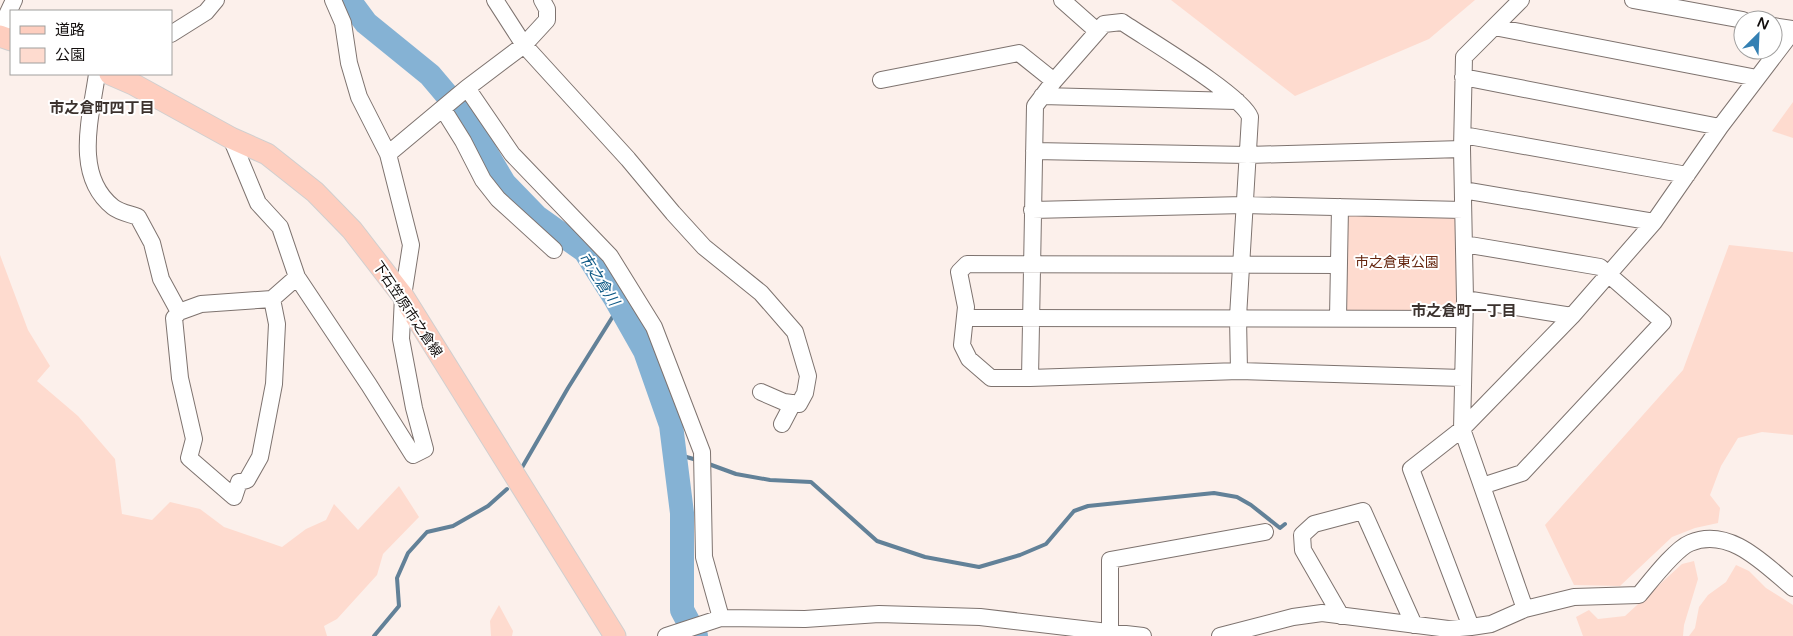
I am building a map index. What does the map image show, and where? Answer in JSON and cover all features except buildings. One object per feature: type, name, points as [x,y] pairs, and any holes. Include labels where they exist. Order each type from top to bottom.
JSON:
[{"type":"main road","name":"下石笠原市之倉線","points":[[115,75],[135,79],[230,138],[267,154],[315,192],[352,230],[403,296],[615,636]]},
{"type":"street","points":[[0,30],[14,0]]},
{"type":"street","points":[[172,33],[206,12],[216,0]]},
{"type":"street","points":[[230,138],[258,203],[280,227],[297,277],[370,384],[413,455],[425,449],[401,339],[403,296],[412,245],[388,154],[359,97],[349,63],[343,23],[333,0]]},
{"type":"street","points":[[495,0],[524,45],[697,239],[762,293],[795,332],[808,376],[805,393],[799,404],[784,402],[761,392]]},
{"type":"street","points":[[388,154],[467,88],[524,45],[547,20],[547,9],[542,0]]},
{"type":"street","points":[[1062,0],[1097,31]]},
{"type":"street","points":[[1521,0],[1464,57],[1462,142],[1465,299],[1462,429],[1525,609]]},
{"type":"street","points":[[1633,0],[1733,18]]},
{"type":"street","points":[[1030,378],[1035,106],[1054,80],[1104,24],[1122,22],[1237,101],[1247,110],[1250,117],[1238,317],[1239,371]]},
{"type":"street","points":[[1494,27],[1757,78]]},
{"type":"street","points":[[1471,627],[1411,469],[1462,429],[1572,316],[1654,222],[1720,127],[1793,30]]},
{"type":"street","points":[[881,80],[1019,53],[1054,80]]},
{"type":"street","points":[[97,75],[88,134],[88,163],[95,187],[114,208],[138,218],[152,243],[161,279],[179,312]]},
{"type":"street","points":[[1463,76],[1720,127]]},
{"type":"street","points":[[467,88],[512,154],[610,256],[654,326],[703,460],[704,557],[721,618]]},
{"type":"street","points":[[1042,96],[1237,101]]},
{"type":"street","points":[[443,109],[464,141],[483,180],[498,199],[554,250]]},
{"type":"street","points":[[1034,151],[1248,155],[1462,142],[1687,175]]},
{"type":"street","points":[[1463,190],[1654,222]]},
{"type":"street","points":[[1032,210],[1244,205],[1463,210]]},
{"type":"street","points":[[1338,318],[1340,207]]},
{"type":"street","points":[[1464,244],[1600,267],[1663,322],[1522,472],[1482,486]]},
{"type":"street","points":[[1339,265],[967,264],[959,272],[966,318],[962,345],[969,359],[991,378],[1239,371],[1462,378]]},
{"type":"street","points":[[272,299],[277,324],[274,384],[260,456],[247,480],[239,482],[234,497],[189,458],[194,439],[180,378],[174,318],[179,312],[201,304],[272,299],[297,277]]},
{"type":"street","points":[[1465,299],[1572,316]]},
{"type":"street","points":[[966,318],[1238,317],[1464,319]]},
{"type":"street","points":[[782,424],[793,402]]},
{"type":"street","points":[[1341,616],[1303,550],[1302,536],[1314,524],[1363,511],[1414,625]]},
{"type":"street","points":[[1110,631],[1110,560],[1264,532]]},
{"type":"street","points":[[1220,636],[1293,617],[1322,613],[1448,629],[1471,627],[1491,624],[1525,609],[1574,598],[1639,595],[1666,563],[1689,543],[1708,539],[1732,542],[1760,559],[1793,588]]},
{"type":"street","points":[[666,636],[721,618],[805,619],[879,614],[980,616],[1062,631],[1110,631],[1143,636]]},
{"type":"green space","points":[[1171,0],[1475,0],[1429,39],[1295,96]]},
{"type":"green space","points":[[1793,102],[1793,138],[1772,131]]},
{"type":"green space","name":"市之倉東公園","points":[[1344,207],[1457,212],[1457,314],[1342,316]]},
{"type":"green space","points":[[1729,245],[1793,252],[1793,435],[1762,432],[1738,438],[1721,466],[1710,495],[1720,508],[1718,523],[1695,528],[1672,537],[1620,586],[1574,585],[1545,525],[1683,370]]},
{"type":"green space","points":[[0,255],[28,330],[50,366],[37,381],[78,416],[115,459],[122,514],[152,520],[170,502],[200,509],[224,527],[282,547],[306,529],[326,520],[334,504],[358,530],[399,486],[419,517],[383,554],[377,575],[337,619],[324,626],[327,636],[0,636]]},
{"type":"green space","points":[[1694,561],[1698,579],[1684,625],[1683,636],[1583,636],[1576,617],[1589,610],[1598,619],[1625,616],[1682,564]]},
{"type":"green space","points":[[1736,565],[1749,571],[1766,588],[1793,605],[1793,636],[1689,636],[1695,628],[1699,607],[1708,595],[1726,582]]},
{"type":"green space","points":[[499,605],[513,631],[512,636],[491,636],[490,621]]},
{"type":"waterway","name":"市之倉川","points":[[349,0],[366,23],[430,75],[463,114],[504,183],[537,217],[585,251],[615,298],[645,351],[671,425],[682,513],[682,610],[696,636]]},
{"type":"waterway","points":[[520,471],[568,388],[620,305]]},
{"type":"waterway","points":[[676,454],[697,460]]},
{"type":"waterway","points":[[706,463],[736,474],[770,480],[811,482],[877,541],[925,557],[979,567],[1020,555],[1046,544],[1074,511],[1088,506],[1214,493],[1237,497],[1251,505],[1280,528],[1285,524]]},
{"type":"waterway","points":[[374,636],[399,606],[397,578],[408,553],[427,532],[453,526],[488,506],[507,489]]},
{"type":"district","name":"市之倉町四丁目","points":[[102,108]]},
{"type":"district","name":"市之倉町一丁目","points":[[1464,311]]}]
